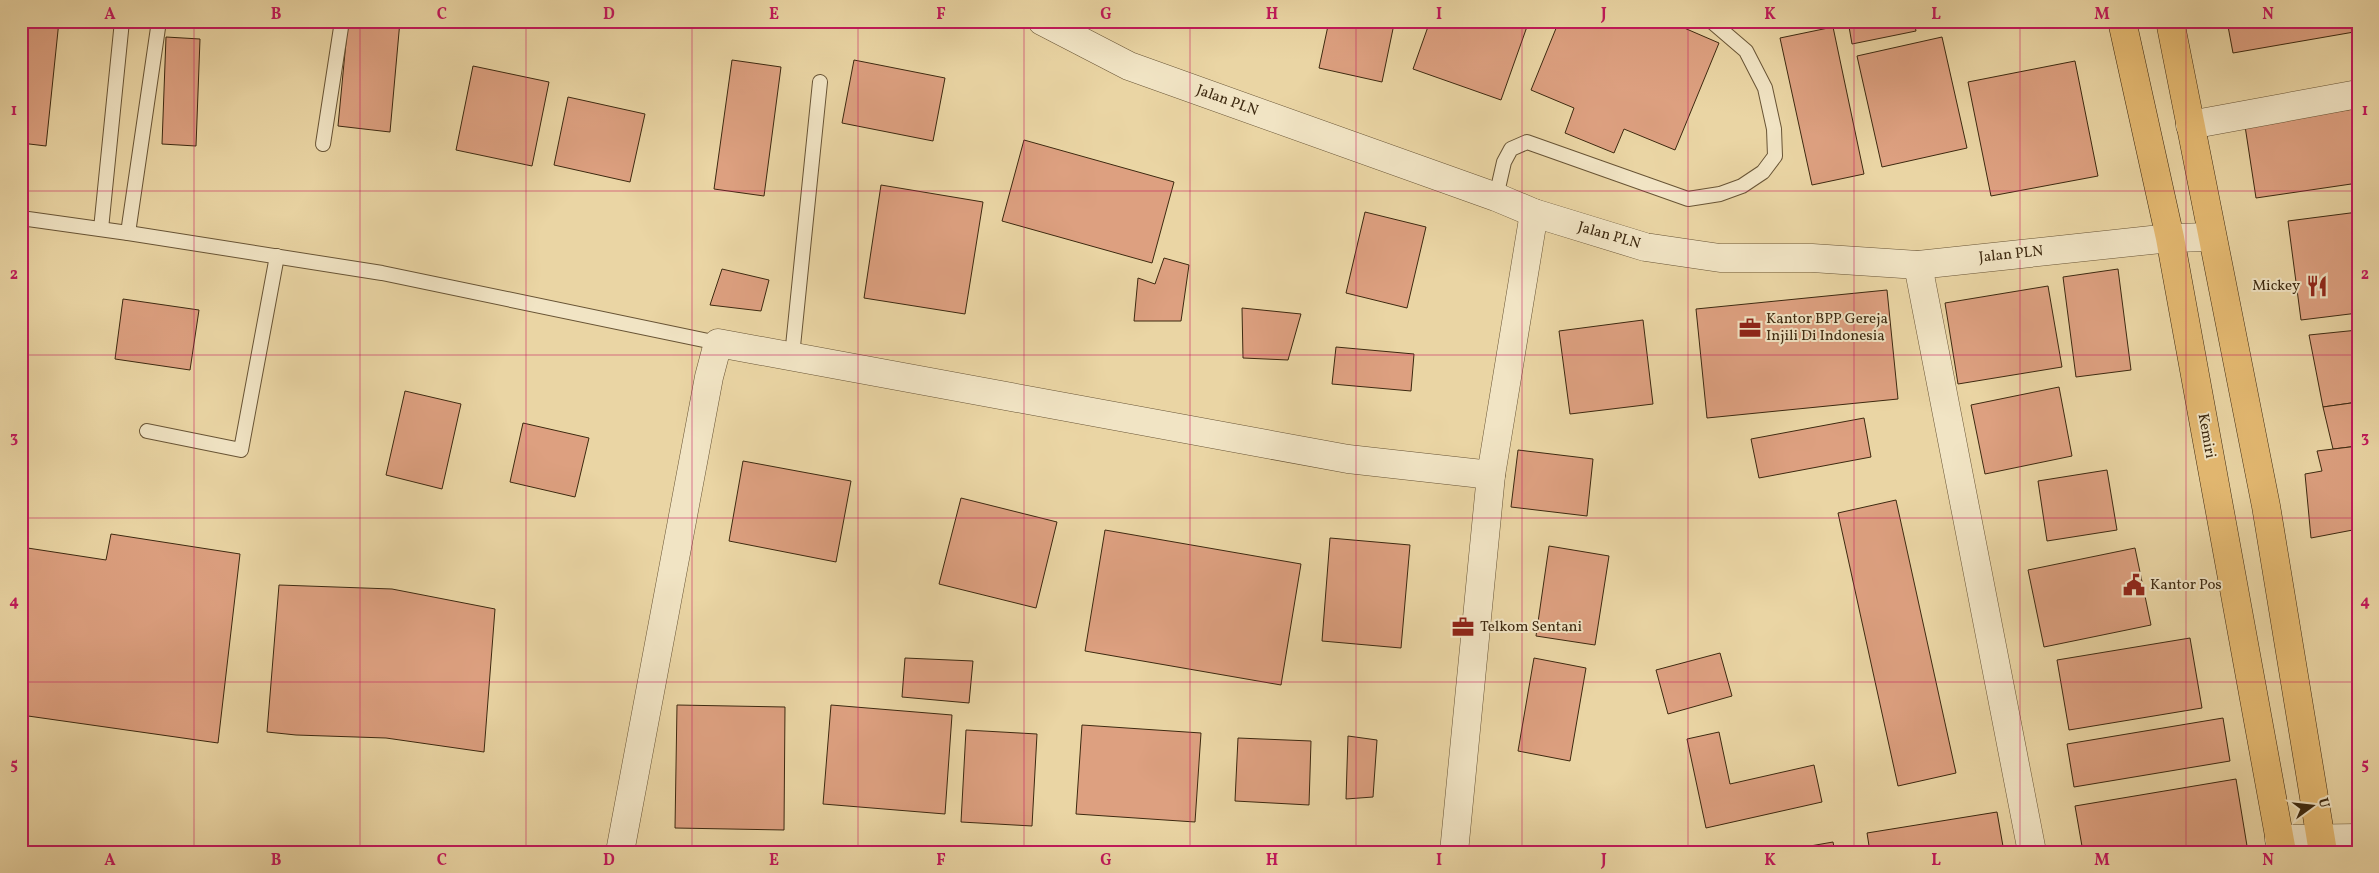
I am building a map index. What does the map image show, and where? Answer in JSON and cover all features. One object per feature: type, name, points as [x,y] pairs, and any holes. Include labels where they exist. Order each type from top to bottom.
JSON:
[{"type":"highway","name":"Kemiri","points":[[2122,21],[2170,238],[2281,845]]},
{"type":"highway","points":[[2170,21],[2266,506],[2322,845]]},
{"type":"street","name":"Jalan PLN","points":[[1042,21],[1130,66],[1496,197],[1534,214],[1646,247],[1720,258],[1812,258],[1918,265],[2170,238],[2212,236]]},
{"type":"street","points":[[2190,125],[2358,94]]},
{"type":"street","points":[[1454,852],[1491,475],[1534,214]]},
{"type":"street","points":[[1918,265],[2032,852]]},
{"type":"street","points":[[620,852],[708,387],[718,343],[1348,459],[1491,475]]},
{"type":"street","points":[[2281,845],[2322,845],[2358,838]]},
{"type":"lane","points":[[101,229],[122,21]]},
{"type":"lane","points":[[128,233],[159,21]]},
{"type":"lane","points":[[322,144],[342,21]]},
{"type":"lane","points":[[1496,197],[1504,162],[1511,149],[1527,142],[1688,198],[1720,194],[1742,186],[1763,172],[1775,156],[1774,130],[1765,88],[1746,51],[1711,21]]},
{"type":"lane","points":[[792,356],[820,82]]},
{"type":"lane","points":[[21,218],[382,273],[718,343]]},
{"type":"lane","points":[[147,431],[241,450],[277,256]]},
{"type":"building","points":[[21,21],[59,21],[46,146],[21,143]]},
{"type":"building","points":[[348,21],[400,21],[390,132],[338,126]]},
{"type":"building","points":[[1329,21],[1382,21],[1394,24],[1382,82],[1319,68]]},
{"type":"building","points":[[1430,21],[1529,21],[1501,100],[1413,69]]},
{"type":"building","points":[[1559,21],[1668,21],[1719,43],[1675,150],[1624,129],[1614,153],[1565,133],[1574,108],[1531,90]]},
{"type":"building","points":[[1848,21],[1914,21],[1916,31],[1852,44]]},
{"type":"building","points":[[2227,21],[2352,21],[2354,32],[2233,53]]},
{"type":"building","points":[[1833,27],[1864,174],[1812,185],[1780,38]]},
{"type":"building","points":[[166,37],[200,39],[196,146],[162,144]]},
{"type":"building","points":[[1942,37],[1967,148],[1882,167],[1857,56]]},
{"type":"building","points":[[732,60],[781,67],[764,196],[714,189]]},
{"type":"building","points":[[854,60],[945,78],[933,141],[842,123]]},
{"type":"building","points":[[2075,61],[2098,176],[1991,196],[1968,82]]},
{"type":"building","points":[[473,66],[549,82],[532,166],[456,150]]},
{"type":"building","points":[[568,97],[645,114],[630,182],[554,165]]},
{"type":"building","points":[[2353,109],[2358,138],[2358,183],[2256,198],[2245,126]]},
{"type":"building","points":[[1024,140],[1174,182],[1152,263],[1002,221]]},
{"type":"building","points":[[881,185],[983,202],[965,314],[864,298]]},
{"type":"building","points":[[1365,212],[1426,227],[1407,308],[1346,293]]},
{"type":"building","points":[[2358,212],[2358,313],[2301,320],[2288,221]]},
{"type":"building","points":[[1164,258],[1189,265],[1181,321],[1134,321],[1138,278],[1155,284]]},
{"type":"building","points":[[722,269],[769,280],[761,311],[710,305]]},
{"type":"building","points":[[2118,269],[2131,370],[2076,377],[2063,277]]},
{"type":"building","points":[[2048,286],[2062,367],[1958,384],[1945,303]]},
{"type":"building","points":[[1887,290],[1898,399],[1707,418],[1696,309]]},
{"type":"building","points":[[123,299],[199,310],[190,370],[115,359]]},
{"type":"building","points":[[1242,308],[1301,314],[1288,360],[1243,358]]},
{"type":"building","points":[[1643,320],[1653,404],[1570,414],[1559,331]]},
{"type":"building","points":[[2358,330],[2358,402],[2323,407],[2309,335]]},
{"type":"building","points":[[1336,347],[1414,354],[1411,391],[1332,384]]},
{"type":"building","points":[[2059,387],[2072,456],[1985,474],[1971,405]]},
{"type":"building","points":[[405,391],[461,404],[442,489],[386,475]]},
{"type":"building","points":[[2358,402],[2358,446],[2333,449],[2323,407]]},
{"type":"building","points":[[1864,418],[1871,457],[1759,478],[1751,439]]},
{"type":"building","points":[[523,423],[589,438],[575,497],[510,482]]},
{"type":"building","points":[[2358,446],[2358,529],[2311,538],[2305,474],[2322,471],[2317,451]]},
{"type":"building","points":[[1518,450],[1593,459],[1587,516],[1511,507]]},
{"type":"building","points":[[743,461],[851,481],[836,562],[729,541]]},
{"type":"building","points":[[2107,470],[2117,530],[2047,541],[2038,481]]},
{"type":"building","points":[[961,498],[1057,522],[1036,608],[939,584]]},
{"type":"building","points":[[1896,500],[1956,773],[1898,786],[1838,513]]},
{"type":"building","points":[[1105,530],[1301,564],[1281,685],[1085,651]]},
{"type":"building","points":[[111,534],[240,554],[218,743],[21,715],[21,547],[106,560]]},
{"type":"building","points":[[1330,538],[1410,545],[1401,648],[1322,641]]},
{"type":"building","points":[[1549,546],[1609,556],[1595,645],[1536,636]]},
{"type":"building","points":[[2135,548],[2151,625],[2044,647],[2028,570]]},
{"type":"building","points":[[279,585],[392,589],[495,609],[484,752],[386,738],[296,735],[267,732]]},
{"type":"building","points":[[2190,638],[2202,708],[2069,730],[2057,660]]},
{"type":"building","points":[[1720,653],[1732,696],[1668,714],[1656,670]]},
{"type":"building","points":[[905,658],[973,661],[969,703],[902,697]]},
{"type":"building","points":[[1534,658],[1586,668],[1570,761],[1518,751]]},
{"type":"building","points":[[677,705],[785,707],[784,830],[675,828]]},
{"type":"building","points":[[831,705],[952,715],[945,814],[823,804]]},
{"type":"building","points":[[2223,718],[2230,761],[2074,787],[2067,744]]},
{"type":"building","points":[[1082,725],[1201,733],[1195,822],[1076,814]]},
{"type":"building","points":[[966,730],[1037,734],[1032,826],[961,822]]},
{"type":"building","points":[[1719,732],[1730,784],[1814,765],[1822,802],[1706,828],[1687,739]]},
{"type":"building","points":[[1348,736],[1377,740],[1373,797],[1346,799]]},
{"type":"building","points":[[1238,738],[1311,741],[1309,805],[1235,801]]},
{"type":"building","points":[[2236,779],[2248,852],[2083,852],[2075,806]]},
{"type":"building","points":[[1997,812],[2004,852],[1870,852],[1867,833]]},
{"type":"building","points":[[1833,842],[1835,852],[1776,852]]},
{"type":"place","name":"Mickey","points":[[2317,286]]},
{"type":"place","name":"Kantor BPP Gereja Injili Di Indonesia","points":[[1750,328]]},
{"type":"place","name":"Kantor Pos","points":[[2134,585]]},
{"type":"place","name":"Telkom Sentani","points":[[1463,627]]}]
